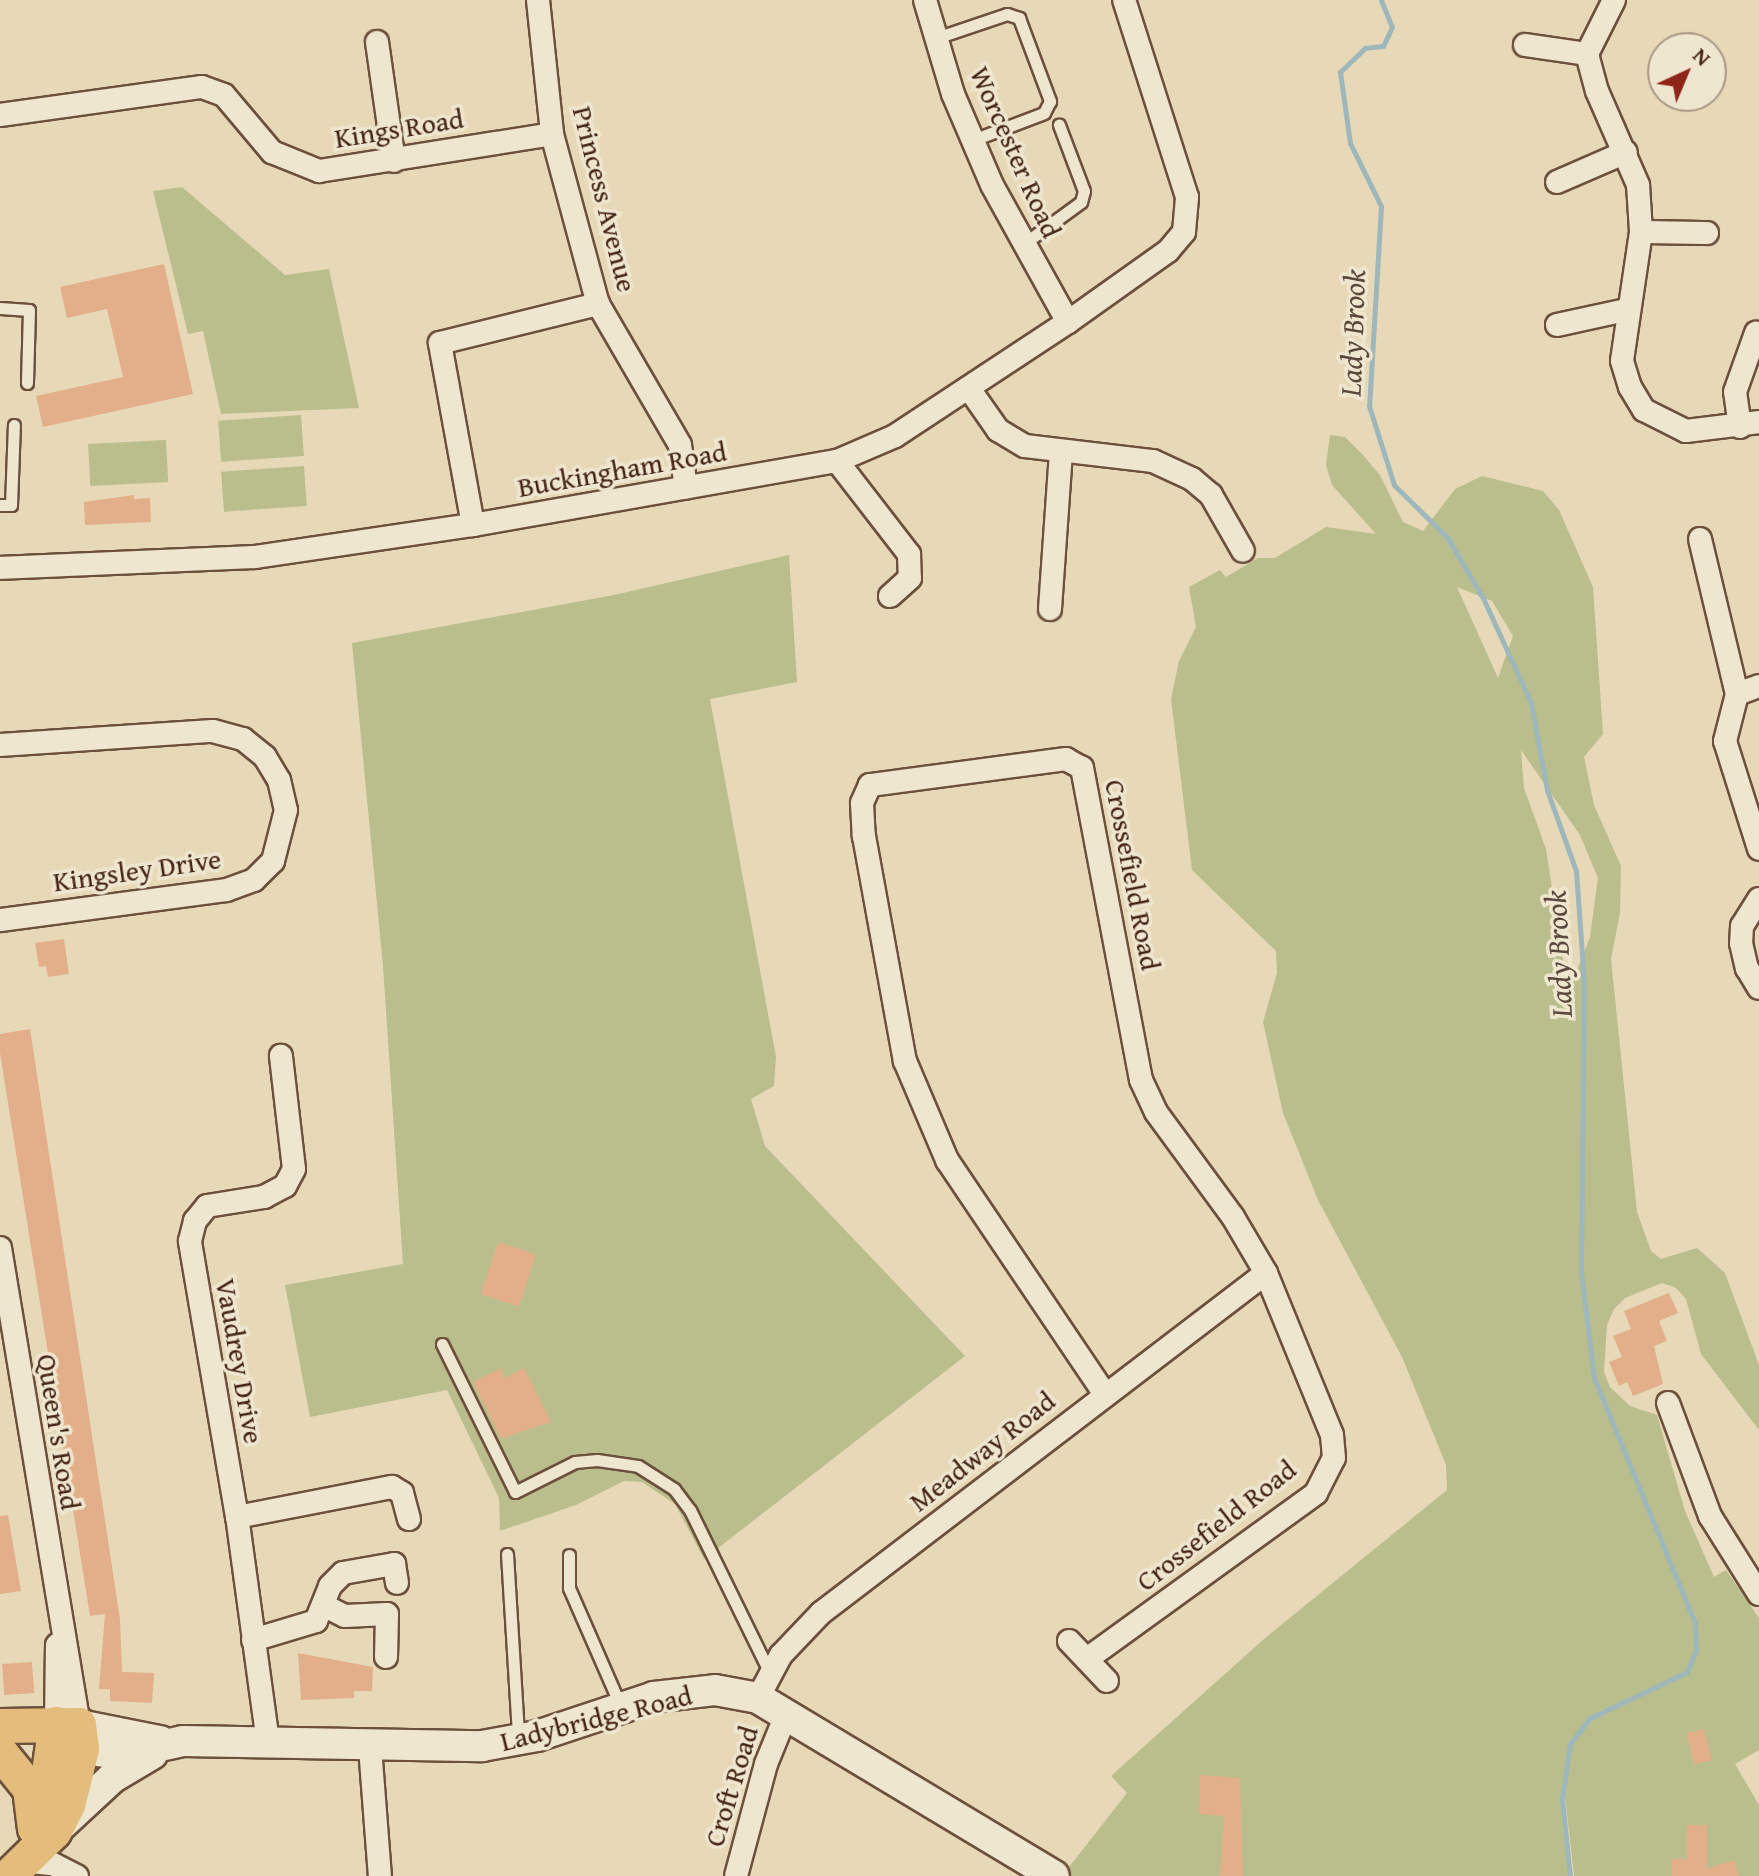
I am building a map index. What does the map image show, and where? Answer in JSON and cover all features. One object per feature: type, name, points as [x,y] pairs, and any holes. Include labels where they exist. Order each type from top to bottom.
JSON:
[{"type":"main road","points":[[0,1726],[68,1735]]},
{"type":"main road","points":[[0,1738],[68,1735]]},
{"type":"main road","points":[[29,1852],[68,1735]]},
{"type":"main road","points":[[0,1752],[30,1789],[29,1852]]},
{"type":"street","name":"Princess Avenue","points":[[538,0],[552,134],[598,304],[680,445],[686,488]]},
{"type":"street","name":"Worcester Road","points":[[925,0],[973,140],[1022,245],[1068,322]]},
{"type":"street","name":"Buckingham Road","points":[[0,568],[255,557],[473,525],[837,461],[895,436],[970,390],[1068,322],[1168,251],[1184,232],[1187,197],[1124,0]]},
{"type":"street","points":[[1614,0],[1587,54],[1597,91],[1638,185],[1641,232],[1626,310],[1622,361],[1644,410],[1686,431],[1749,424],[1735,392],[1756,333]]},
{"type":"street","points":[[377,42],[394,161]]},
{"type":"street","points":[[1525,45],[1587,54]]},
{"type":"street","name":"Kings Road","points":[[0,115],[202,87],[224,95],[272,152],[319,171],[552,134]]},
{"type":"street","points":[[1557,182],[1626,152]]},
{"type":"street","points":[[1641,232],[1707,233]]},
{"type":"street","points":[[473,525],[440,343],[598,304]]},
{"type":"street","points":[[1557,325],[1626,310]]},
{"type":"street","points":[[970,390],[998,430],[1011,440],[1061,452],[1153,461],[1183,474],[1211,495],[1243,551]]},
{"type":"street","points":[[1050,609],[1061,452]]},
{"type":"street","points":[[837,461],[909,554],[910,578],[890,596]]},
{"type":"street","points":[[1700,539],[1737,694],[1725,741],[1759,849]]},
{"type":"street","points":[[1737,694],[1759,686]]},
{"type":"street","name":"Kingsley Drive","points":[[0,745],[213,731],[243,739],[265,757],[279,780],[286,810],[273,861],[254,880],[226,890],[0,920]]},
{"type":"street","name":"Crossefield Road","points":[[1087,1659],[1316,1493],[1334,1458],[1332,1435],[1266,1273],[1141,1080],[1082,768],[1066,759],[870,785],[862,803],[864,836],[905,1061],[947,1160],[1105,1394]]},
{"type":"street","points":[[1759,899],[1742,926],[1741,943],[1747,968],[1759,988]]},
{"type":"street","name":"Vaudrey Drive","points":[[268,1742],[237,1517],[190,1241],[195,1221],[207,1206],[264,1197],[285,1186],[294,1169],[281,1056]]},
{"type":"street","name":"Queen's Road","points":[[0,1248],[59,1624],[68,1735]]},
{"type":"street","name":"Meadway Road","points":[[764,1686],[790,1643],[821,1613],[1266,1273]]},
{"type":"street","points":[[1668,1403],[1710,1516],[1759,1594]]},
{"type":"street","points":[[237,1517],[392,1487],[402,1493],[409,1519]]},
{"type":"street","points":[[253,1640],[308,1625],[325,1606],[330,1586],[343,1573],[394,1564],[397,1583]]},
{"type":"street","points":[[325,1606],[345,1616],[387,1614],[386,1657]]},
{"type":"street","points":[[1069,1641],[1107,1681]]},
{"type":"street","name":"Ladybridge Road","points":[[174,1741],[370,1747],[518,1741],[686,1691],[764,1686],[786,1715],[1016,1866],[1054,1876]]},
{"type":"street","name":"Croft Road","points":[[736,1876],[768,1755],[786,1715]]},
{"type":"street","points":[[68,1735],[123,1754],[174,1741]]},
{"type":"street","points":[[77,1876],[29,1852],[112,1778],[174,1741]]},
{"type":"street","points":[[370,1747],[380,1876]]},
{"type":"lane","points":[[936,38],[1007,14],[1019,18],[1050,101],[1044,113],[973,140]]},
{"type":"lane","points":[[1022,245],[1081,202],[1084,191],[1059,125]]},
{"type":"lane","points":[[0,308],[29,310],[27,383]]},
{"type":"lane","points":[[0,505],[11,505],[14,425]]},
{"type":"lane","points":[[442,1344],[515,1492],[575,1462],[597,1460],[638,1466],[674,1489],[690,1510],[764,1686]]},
{"type":"lane","points":[[507,1554],[518,1741]]},
{"type":"lane","points":[[569,1555],[569,1588],[621,1708]]},
{"type":"green space","points":[[182,187],[285,275],[329,269],[359,408],[221,414],[203,331],[188,334],[153,191]]},
{"type":"green space","points":[[301,415],[304,456],[221,462],[218,421]]},
{"type":"green space","points":[[1330,435],[1345,437],[1380,475],[1403,522],[1423,531],[1455,489],[1482,476],[1543,491],[1559,510],[1593,587],[1603,734],[1584,757],[1594,805],[1621,866],[1620,913],[1611,959],[1637,1212],[1651,1251],[1661,1259],[1697,1248],[1725,1273],[1759,1365],[1759,1430],[1701,1354],[1686,1299],[1676,1288],[1662,1283],[1625,1298],[1614,1309],[1607,1325],[1604,1372],[1610,1387],[1630,1406],[1657,1415],[1685,1511],[1714,1577],[1726,1570],[1759,1618],[1759,1750],[1735,1764],[1759,1805],[1759,1876],[1574,1876],[1564,1787],[1570,1876],[1062,1876],[1127,1793],[1111,1776],[1264,1639],[1447,1490],[1446,1465],[1402,1357],[1318,1200],[1283,1113],[1263,1022],[1277,973],[1276,951],[1192,870],[1171,699],[1179,661],[1196,627],[1189,587],[1220,570],[1226,577],[1258,558],[1275,558],[1326,527],[1376,534],[1332,485],[1326,465]],"holes":[[[1457,587],[1492,601],[1513,636],[1498,678]],[[1521,750],[1580,835],[1598,878],[1590,937],[1568,993],[1546,849],[1524,788]]]},
{"type":"green space","points":[[166,440],[168,482],[90,486],[88,444]]},
{"type":"green space","points":[[304,466],[307,506],[224,512],[221,472]]},
{"type":"green space","points":[[789,555],[797,682],[710,699],[776,1057],[774,1086],[751,1099],[765,1146],[965,1356],[704,1559],[675,1504],[642,1482],[624,1481],[576,1505],[500,1531],[499,1498],[447,1390],[310,1417],[285,1285],[403,1264],[383,966],[352,643],[614,595]]},
{"type":"building","points":[[164,264],[193,394],[43,427],[36,396],[123,377],[107,309],[67,318],[60,287]]},
{"type":"building","points":[[134,495],[134,499],[150,498],[151,522],[85,525],[84,502]]},
{"type":"building","points":[[64,939],[69,974],[48,977],[46,966],[39,967],[35,943]]},
{"type":"building","points":[[30,1029],[120,1619],[122,1672],[154,1673],[152,1703],[110,1701],[110,1689],[99,1689],[105,1614],[90,1616],[0,1053],[0,1034]]},
{"type":"building","points":[[498,1242],[536,1254],[519,1307],[481,1294]]},
{"type":"building","points":[[1669,1293],[1678,1313],[1659,1321],[1667,1341],[1654,1346],[1663,1384],[1633,1396],[1627,1382],[1619,1386],[1609,1362],[1622,1357],[1613,1336],[1631,1329],[1624,1311]]},
{"type":"building","points":[[501,1368],[505,1378],[524,1368],[551,1422],[501,1439],[473,1382]]},
{"type":"building","points":[[8,1515],[21,1591],[0,1594],[0,1516]]},
{"type":"building","points":[[298,1653],[373,1667],[372,1691],[354,1691],[354,1698],[301,1700]]},
{"type":"building","points":[[32,1662],[34,1693],[4,1695],[2,1664]]},
{"type":"building","points":[[1704,1729],[1712,1760],[1694,1764],[1687,1733]]},
{"type":"building","points":[[1200,1775],[1240,1778],[1243,1876],[1220,1876],[1224,1816],[1199,1814]]},
{"type":"building","points":[[1687,1825],[1707,1825],[1707,1869],[1734,1860],[1739,1876],[1672,1876],[1672,1859],[1687,1859]]},
{"type":"waterway","name":"Lady Brook","points":[[1381,0],[1392,27],[1383,46],[1365,48],[1340,72],[1350,143],[1381,206],[1369,406],[1394,485],[1447,537],[1483,598],[1531,703],[1547,790],[1576,871],[1584,983],[1581,1272],[1594,1378],[1695,1623],[1696,1650],[1687,1672],[1590,1718],[1570,1744],[1562,1799],[1570,1876]]}]
